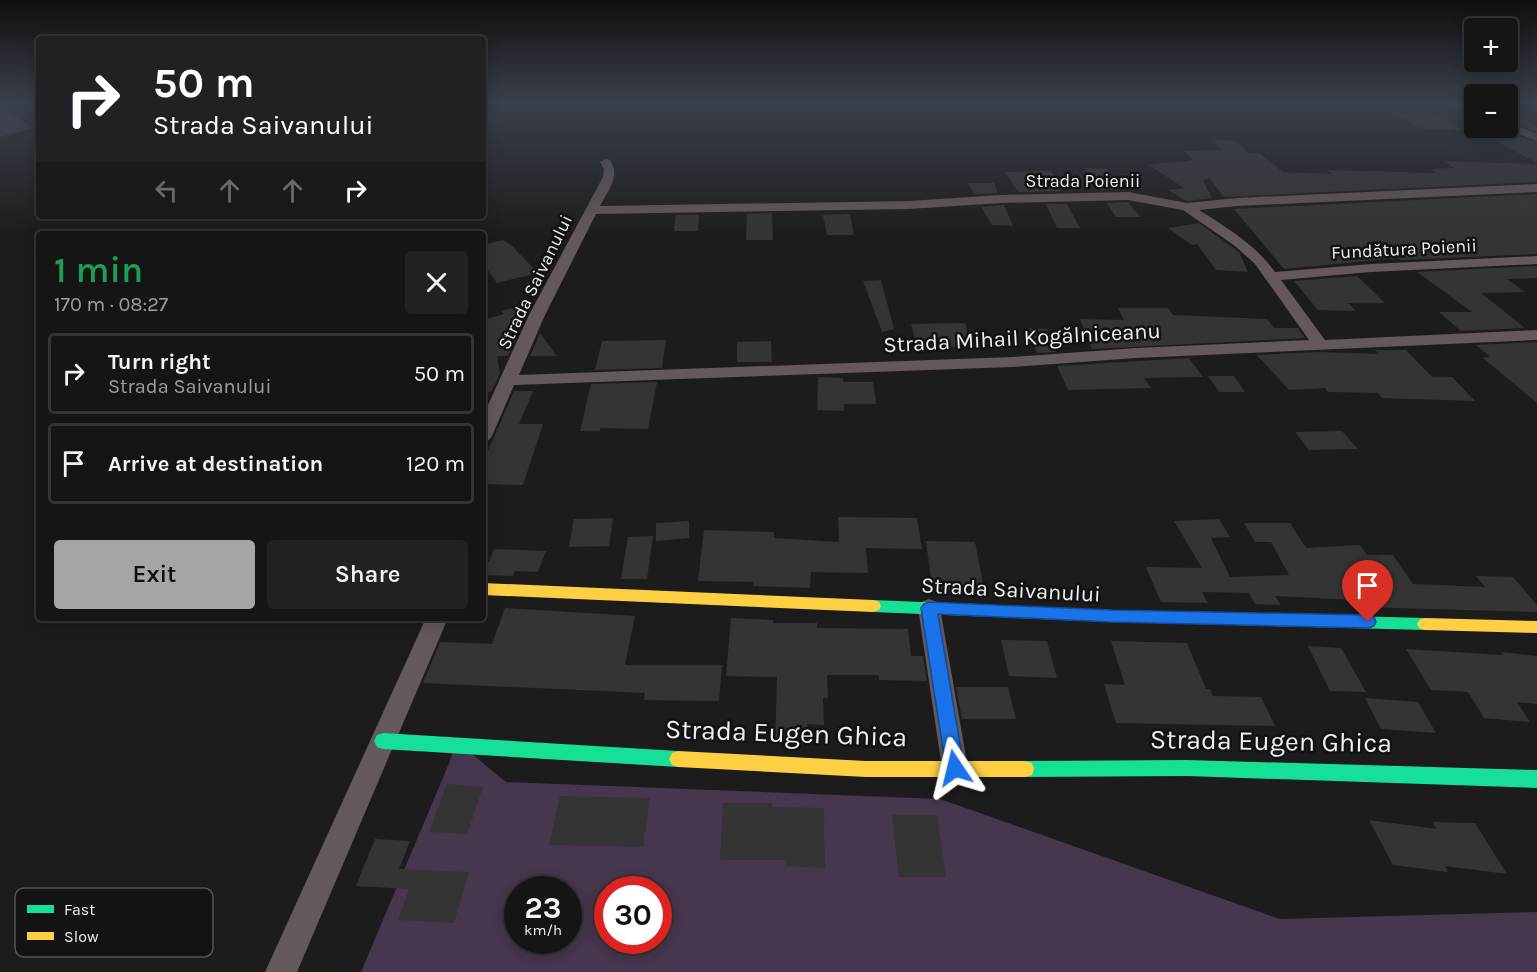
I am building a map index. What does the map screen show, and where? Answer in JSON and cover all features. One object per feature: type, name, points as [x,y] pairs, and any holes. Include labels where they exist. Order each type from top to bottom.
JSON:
[{"type":"street","name":"Strada Saivanului","points":[[486,430],[537,315],[609,177],[610,170],[606,162]]},
{"type":"street","name":"Strada Poienii","points":[[592,210],[909,206],[1011,199],[1128,196],[1187,207],[1238,202],[1535,190]]},
{"type":"street","points":[[1187,207],[1240,243],[1272,276],[1321,346]]},
{"type":"street","name":"Fundătura Poienii","points":[[1272,276],[1371,268],[1537,260]]},
{"type":"street","name":"Strada Mihail Kogălniceanu","points":[[509,380],[1012,362],[1136,353],[1537,335]]},
{"type":"street","name":"Strada Saivanului","points":[[486,589],[1111,616],[1537,627]]},
{"type":"street","points":[[929,608],[955,768]]},
{"type":"street","points":[[281,972],[436,621]]},
{"type":"street","name":"Strada Eugen Ghica","points":[[383,741],[866,769],[1187,768],[1537,778]]},
{"type":"shaded area","points":[[455,740],[506,782],[940,799],[1280,919],[1537,912],[1537,972],[361,972],[450,761]]},
{"type":"building","points":[[1218,146],[1242,146],[1248,153],[1259,153],[1283,172],[1331,174],[1327,170],[1437,173],[1431,169],[1454,168],[1444,161],[1537,164],[1537,182],[1224,197],[1209,178],[1203,181],[1212,198],[1187,201],[1168,190],[1184,188],[1149,165],[1193,160],[1184,151],[1221,150]]},
{"type":"building","points":[[1506,146],[1537,146],[1537,163]]},
{"type":"building","points":[[1085,168],[1107,169],[1122,190],[1099,190]]},
{"type":"building","points":[[1051,171],[1061,191],[1018,192],[1005,172]]},
{"type":"building","points":[[968,183],[994,183],[998,193],[974,194]]},
{"type":"building","points":[[1537,194],[1537,254],[1401,260],[1398,258],[1284,269],[1234,209]]},
{"type":"building","points":[[1128,202],[1140,217],[1116,217],[1107,203]]},
{"type":"building","points":[[1046,204],[1067,204],[1080,228],[1057,228]]},
{"type":"building","points":[[1004,205],[1013,226],[992,225],[981,207]]},
{"type":"building","points":[[772,213],[773,240],[746,240],[747,214]]},
{"type":"building","points":[[850,214],[854,235],[827,235],[823,215]]},
{"type":"building","points":[[676,215],[699,215],[698,231],[674,231]]},
{"type":"building","points":[[1199,223],[1239,252],[1248,272],[1216,270],[1197,244],[1192,245],[1168,228]]},
{"type":"building","points":[[503,240],[512,246],[538,273],[497,283],[486,267],[486,244]]},
{"type":"building","points":[[1537,266],[1537,278],[1507,279],[1525,292],[1481,293],[1525,328],[1461,331],[1439,312],[1472,312],[1417,272]]},
{"type":"building","points":[[1357,276],[1385,303],[1348,303],[1356,311],[1318,310],[1294,281]]},
{"type":"building","points":[[881,280],[894,329],[882,332],[863,281]]},
{"type":"building","points":[[520,306],[527,315],[508,356],[497,356],[500,373],[492,391],[486,393],[486,319],[504,314],[501,311]]},
{"type":"building","points":[[1118,308],[1168,308],[1173,315],[1267,319],[1274,328],[1298,328],[1305,338],[1092,349],[1080,319],[1124,320]]},
{"type":"building","points":[[965,323],[972,347],[917,346],[911,324]]},
{"type":"building","points":[[1028,328],[1047,329],[1056,352],[1037,353]]},
{"type":"building","points":[[540,333],[557,356],[530,356]]},
{"type":"building","points":[[666,340],[662,368],[595,370],[602,341]]},
{"type":"building","points":[[771,341],[772,362],[737,362],[737,342]]},
{"type":"building","points":[[1537,342],[1537,403],[1483,358],[1490,357],[1476,345]]},
{"type":"building","points":[[1375,350],[1406,350],[1432,377],[1452,377],[1475,401],[1382,398],[1378,393],[1328,392],[1325,388],[1289,390],[1257,355],[1318,352],[1379,354]]},
{"type":"building","points":[[1189,358],[1203,377],[1144,378],[1151,388],[1068,390],[1057,366]]},
{"type":"building","points":[[1208,376],[1234,376],[1245,392],[1219,392]]},
{"type":"building","points":[[818,377],[843,378],[843,382],[873,382],[876,404],[844,404],[844,411],[817,410]]},
{"type":"building","points":[[657,382],[648,429],[600,428],[600,431],[580,431],[591,384]]},
{"type":"building","points":[[514,391],[533,391],[519,424],[543,424],[523,485],[486,484],[486,455]]},
{"type":"building","points":[[1342,431],[1358,449],[1309,450],[1295,432]]},
{"type":"building","points":[[838,517],[917,518],[922,549],[866,548],[868,573],[811,572],[810,588],[753,586],[754,582],[698,581],[704,530],[774,532],[774,538],[839,542]]},
{"type":"building","points":[[613,518],[609,546],[569,547],[574,519]]},
{"type":"building","points":[[1219,519],[1230,537],[1211,538],[1230,577],[1289,575],[1271,542],[1255,542],[1244,523],[1290,523],[1306,548],[1360,545],[1367,555],[1393,555],[1413,584],[1485,587],[1476,576],[1513,577],[1537,605],[1537,612],[1361,607],[1356,600],[1275,596],[1281,605],[1255,604],[1249,593],[1202,592],[1208,603],[1161,602],[1146,567],[1202,568],[1174,521]]},
{"type":"building","points":[[689,521],[689,538],[656,541],[656,523]]},
{"type":"building","points":[[653,536],[647,579],[621,579],[628,537]]},
{"type":"building","points":[[926,541],[975,542],[985,594],[933,593]]},
{"type":"building","points":[[494,549],[546,551],[538,572],[515,571],[513,576],[486,575],[486,562],[489,562]]},
{"type":"building","points":[[505,608],[635,616],[625,665],[722,665],[719,701],[644,700],[645,693],[423,683],[440,642],[492,644]]},
{"type":"building","points":[[731,618],[773,620],[773,623],[817,623],[817,628],[908,629],[911,656],[923,656],[927,681],[879,680],[879,675],[827,675],[828,698],[823,698],[824,725],[807,724],[807,745],[775,744],[777,677],[726,676]]},
{"type":"building","points":[[1001,640],[1047,641],[1057,678],[1009,676]]},
{"type":"building","points":[[1111,641],[1187,643],[1206,689],[1210,689],[1213,696],[1261,697],[1275,726],[1116,723],[1104,684],[1125,685]]},
{"type":"building","points":[[1308,646],[1341,648],[1366,692],[1330,691]]},
{"type":"building","points":[[1406,649],[1503,655],[1501,652],[1537,656],[1537,704],[1517,702],[1530,722],[1484,718],[1468,692],[1431,690]]},
{"type":"building","points":[[956,687],[1008,687],[1016,719],[962,719]]},
{"type":"building","points":[[1365,698],[1418,702],[1436,733],[1381,729]]},
{"type":"building","points":[[447,784],[483,787],[467,834],[429,832]]},
{"type":"building","points":[[560,796],[650,798],[643,847],[549,845]]},
{"type":"building","points":[[723,803],[772,803],[772,807],[824,808],[825,868],[786,866],[786,860],[720,860]]},
{"type":"building","points":[[892,815],[937,815],[946,877],[899,877]]},
{"type":"building","points":[[1369,820],[1437,829],[1432,822],[1475,823],[1507,874],[1445,866],[1448,872],[1393,865]]},
{"type":"building","points":[[375,839],[410,841],[399,869],[469,872],[454,923],[398,920],[409,889],[356,886]]},
{"type":"traffic: fast","points":[[873,606],[1111,616],[1425,624]]},
{"type":"traffic: fast","points":[[383,741],[678,759]]},
{"type":"traffic: fast","points":[[1025,769],[1187,768],[1537,779]]},
{"type":"traffic: slow","points":[[486,589],[873,606]]},
{"type":"traffic: slow","points":[[1425,624],[1537,627]]},
{"type":"traffic: slow","points":[[678,759],[866,769],[1025,769]]},
{"type":"route","points":[[955,768],[929,608],[1111,616],[1368,622]]}]
